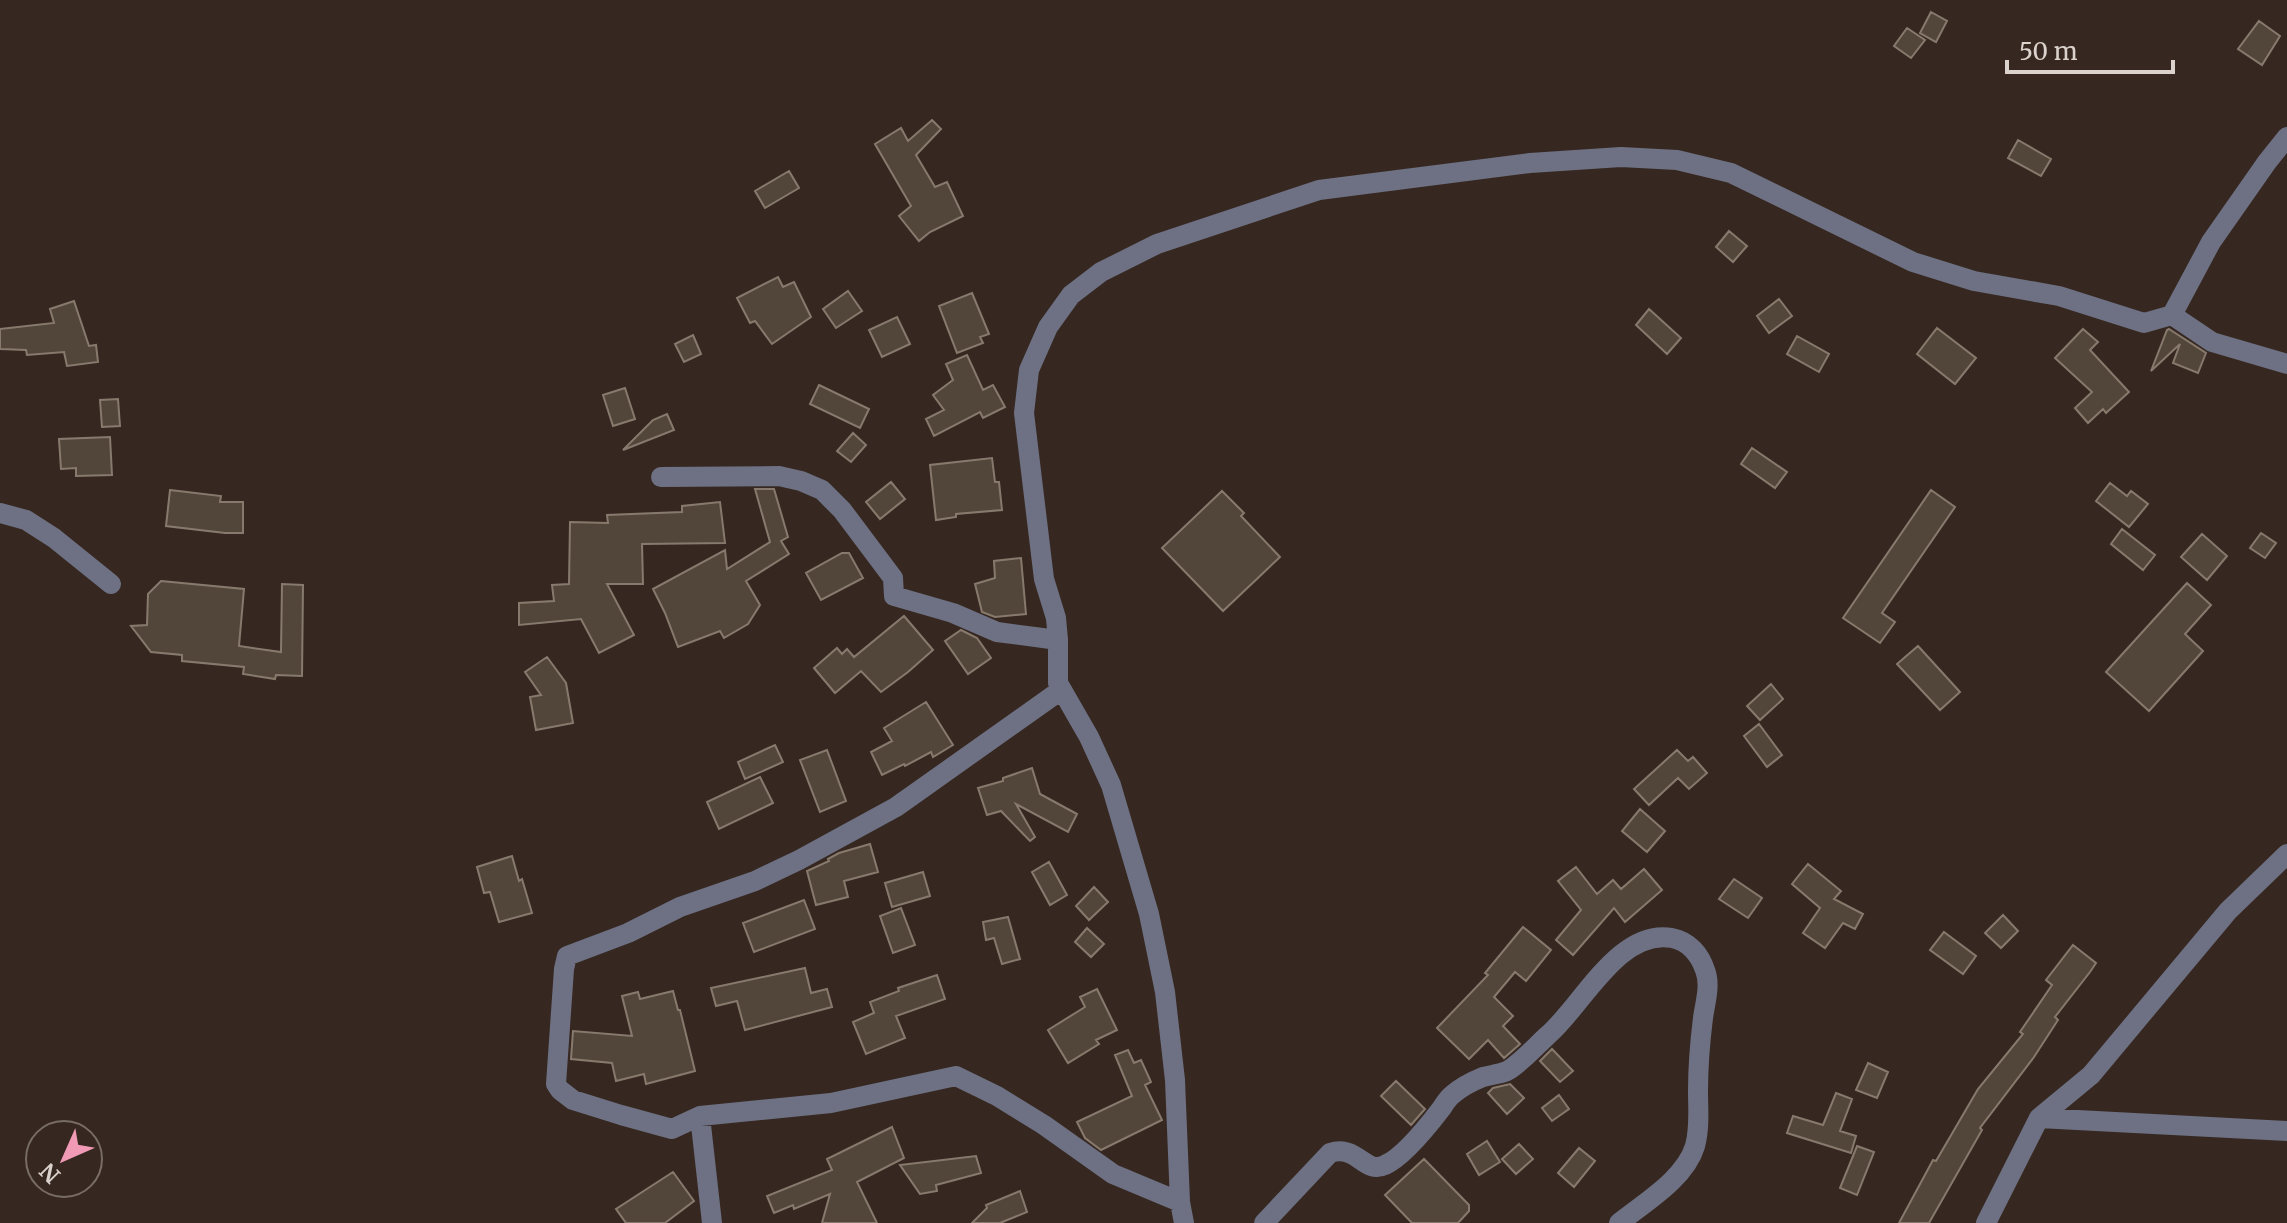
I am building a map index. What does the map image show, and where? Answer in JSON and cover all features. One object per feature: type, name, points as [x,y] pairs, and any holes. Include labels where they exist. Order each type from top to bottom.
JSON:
[{"type":"street","points":[[1184,1223],[1180,1202],[1172,1051],[1165,992],[1149,914],[1111,785],[1089,737],[1058,683],[1056,618],[1044,579],[1024,413],[1029,370],[1048,327],[1071,295],[1101,272],[1157,244],[1319,190],[1530,163],[1621,157],[1677,160],[1731,173],[1913,262],[1974,281],[2059,296],[2144,323],[2172,315],[2211,242],[2287,137]]},
{"type":"street","points":[[2172,315],[2212,342],[2287,364]]},
{"type":"street","points":[[661,477],[779,476],[801,481],[822,490],[842,510],[893,578],[894,596],[953,613],[997,632],[1058,640]]},
{"type":"street","points":[[0,513],[26,520],[54,538],[111,584]]},
{"type":"street","points":[[1061,690],[896,807],[799,860],[755,881],[680,907],[628,933],[567,956],[556,1084],[573,1100],[672,1129],[700,1116],[831,1103],[956,1076],[997,1096],[1044,1125],[1113,1174],[1180,1202]]},
{"type":"street","points":[[1986,1223],[2039,1118],[2091,1075],[2228,911],[2287,854]]},
{"type":"street","points":[[1264,1223],[1330,1153],[1340,1150],[1350,1152],[1367,1165],[1378,1167],[1397,1158],[1450,1096],[1480,1078],[1507,1071],[1553,1032],[1607,967],[1633,946],[1650,939],[1667,937],[1681,940],[1696,952],[1706,973],[1697,1131],[1690,1158],[1681,1169],[1619,1223]]},
{"type":"street","points":[[700,1116],[712,1223]]},
{"type":"street","points":[[2039,1118],[2287,1131]]},
{"type":"building","points":[[1931,12],[1947,21],[1936,42],[1920,33]]},
{"type":"building","points":[[2259,21],[2280,36],[2262,65],[2238,49]]},
{"type":"building","points":[[1907,28],[1925,40],[1911,58],[1894,46]]},
{"type":"building","points":[[932,120],[941,129],[916,155],[935,187],[947,182],[963,216],[919,241],[899,216],[911,206],[875,144],[901,128],[908,141]]},
{"type":"building","points":[[2018,140],[2051,159],[2041,176],[2008,158]]},
{"type":"building","points":[[789,171],[799,188],[765,208],[755,191]]},
{"type":"building","points":[[1729,231],[1747,246],[1733,262],[1716,247]]},
{"type":"building","points":[[778,277],[783,287],[794,282],[811,317],[772,344],[755,321],[750,323],[737,298]]},
{"type":"building","points":[[848,291],[862,311],[836,328],[823,309]]},
{"type":"building","points":[[972,293],[989,334],[980,337],[983,343],[957,353],[939,306]]},
{"type":"building","points":[[1779,299],[1792,316],[1769,333],[1757,316]]},
{"type":"building","points":[[74,301],[89,346],[96,345],[98,362],[67,366],[64,352],[27,355],[26,350],[0,349],[0,329],[54,323],[50,309]]},
{"type":"building","points":[[1649,309],[1681,338],[1667,354],[1636,325]]},
{"type":"building","points":[[897,317],[910,344],[882,357],[869,330]]},
{"type":"building","points":[[1937,328],[1976,358],[1955,384],[1917,354]]},
{"type":"building","points":[[2083,329],[2098,342],[2090,350],[2129,392],[2106,413],[2103,409],[2088,423],[2075,408],[2092,392],[2055,358]]},
{"type":"building","points":[[2169,329],[2206,353],[2198,373],[2173,363],[2180,344],[2151,371]]},
{"type":"building","points":[[693,335],[701,354],[684,362],[675,344]]},
{"type":"building","points":[[1797,336],[1829,354],[1819,372],[1787,354]]},
{"type":"building","points":[[967,355],[983,390],[993,385],[1005,407],[983,418],[980,412],[934,436],[926,419],[944,410],[933,395],[953,380],[946,364]]},
{"type":"building","points":[[819,385],[869,409],[860,428],[810,404]]},
{"type":"building","points":[[625,388],[635,419],[613,426],[603,395]]},
{"type":"building","points":[[118,399],[120,426],[102,427],[100,400]]},
{"type":"building","points":[[667,414],[674,430],[623,450],[653,420]]},
{"type":"building","points":[[853,433],[866,445],[851,462],[837,451]]},
{"type":"building","points":[[110,437],[112,475],[76,476],[76,468],[61,469],[59,439]]},
{"type":"building","points":[[1752,448],[1787,472],[1775,488],[1741,464]]},
{"type":"building","points":[[992,458],[1002,510],[956,514],[956,517],[936,520],[930,465]]},
{"type":"building","points":[[891,482],[905,499],[880,519],[866,502]]},
{"type":"building","points":[[2110,483],[2127,496],[2131,491],[2148,504],[2129,527],[2096,501]]},
{"type":"building","points":[[755,489],[774,489],[788,537],[781,541],[789,554],[746,581],[760,605],[748,624],[724,638],[720,631],[678,647],[653,589],[725,550],[727,569],[770,542]]},
{"type":"building","points":[[170,490],[221,496],[220,502],[243,502],[243,533],[166,526]]},
{"type":"building","points":[[1931,490],[1955,507],[1882,613],[1895,622],[1880,643],[1843,618]]},
{"type":"building","points":[[1222,491],[1280,557],[1223,611],[1162,548]]},
{"type":"building","points":[[720,502],[725,543],[642,544],[643,584],[607,584],[634,635],[599,653],[581,619],[519,625],[519,603],[554,601],[552,585],[569,584],[570,522],[608,523],[607,515],[682,512],[682,506]]},
{"type":"building","points":[[2122,529],[2155,555],[2143,570],[2111,544]]},
{"type":"building","points":[[2261,533],[2276,543],[2265,558],[2250,548]]},
{"type":"building","points":[[2202,534],[2227,556],[2207,580],[2181,557]]},
{"type":"building","points":[[842,553],[849,553],[863,578],[821,600],[806,573]]},
{"type":"building","points":[[1021,558],[1026,614],[995,617],[982,612],[975,584],[995,578],[994,561]]},
{"type":"building","points":[[161,581],[244,589],[239,646],[281,652],[282,584],[303,585],[302,676],[276,675],[275,679],[243,674],[244,667],[182,661],[182,655],[151,652],[131,626],[147,625],[148,594]]},
{"type":"building","points":[[2187,583],[2211,605],[2185,634],[2203,651],[2149,711],[2106,672]]},
{"type":"building","points":[[904,616],[933,650],[881,692],[861,671],[835,693],[814,668],[837,648],[842,654],[847,649],[854,657]]},
{"type":"building","points":[[961,630],[977,638],[991,658],[968,674],[945,641]]},
{"type":"building","points":[[1918,646],[1960,692],[1940,710],[1897,664]]},
{"type":"building","points":[[547,657],[566,683],[573,723],[536,730],[530,697],[541,695],[525,672]]},
{"type":"building","points":[[1771,684],[1783,699],[1760,720],[1747,706]]},
{"type":"building","points":[[926,702],[953,745],[933,757],[931,752],[882,775],[871,752],[892,741],[884,728]]},
{"type":"building","points":[[1759,724],[1782,755],[1767,767],[1744,736]]},
{"type":"building","points":[[775,745],[783,762],[745,779],[738,762]]},
{"type":"building","points":[[827,750],[846,801],[820,812],[800,760]]},
{"type":"building","points":[[1677,750],[1688,761],[1693,757],[1707,773],[1689,789],[1678,778],[1649,805],[1634,789]]},
{"type":"building","points":[[1032,768],[1040,794],[1077,814],[1068,832],[1016,804],[1035,837],[1030,841],[1001,811],[987,815],[978,788]]},
{"type":"building","points":[[760,777],[773,803],[719,829],[707,802]]},
{"type":"building","points":[[1640,809],[1665,831],[1647,852],[1622,831]]},
{"type":"building","points":[[870,844],[878,872],[844,881],[848,897],[816,905],[807,871],[839,853]]},
{"type":"building","points":[[512,856],[532,913],[499,922],[490,892],[484,893],[477,867]]},
{"type":"building","points":[[1049,862],[1067,895],[1050,905],[1032,872]]},
{"type":"building","points":[[1808,864],[1841,891],[1834,899],[1863,914],[1855,929],[1843,923],[1825,948],[1803,933],[1820,908],[1792,884]]},
{"type":"building","points":[[1576,867],[1597,894],[1613,880],[1621,889],[1644,869],[1662,890],[1625,922],[1614,908],[1573,955],[1556,940],[1581,910],[1558,881]]},
{"type":"building","points":[[923,872],[930,896],[892,907],[885,883]]},
{"type":"building","points":[[1734,879],[1762,898],[1748,918],[1719,899]]},
{"type":"building","points":[[1094,887],[1108,902],[1089,920],[1076,906]]},
{"type":"building","points":[[804,900],[815,929],[754,952],[743,923]]},
{"type":"building","points":[[901,908],[915,945],[893,953],[880,916]]},
{"type":"building","points":[[2003,915],[2018,931],[2001,948],[1985,933]]},
{"type":"building","points":[[1008,917],[1020,959],[1002,964],[994,938],[986,940],[983,922]]},
{"type":"building","points":[[1523,927],[1551,950],[1526,981],[1515,972],[1494,997],[1513,1016],[1503,1026],[1520,1044],[1504,1058],[1488,1040],[1469,1059],[1437,1028],[1488,975],[1485,973]]},
{"type":"building","points":[[1087,928],[1104,944],[1091,957],[1075,942]]},
{"type":"building","points":[[1944,932],[1976,956],[1963,974],[1930,950]]},
{"type":"building","points":[[2073,945],[2096,963],[2055,1017],[2058,1020],[2034,1057],[1980,1128],[1982,1130],[1929,1223],[1899,1223],[1933,1160],[1936,1161],[1978,1089],[2023,1034],[2020,1032],[2052,985],[2046,980]]},
{"type":"building","points":[[805,968],[811,993],[827,989],[832,1007],[745,1030],[737,1001],[716,1006],[711,988]]},
{"type":"building","points":[[937,975],[945,999],[896,1016],[905,1038],[866,1054],[853,1022],[874,1013],[870,1002],[899,991],[898,988]]},
{"type":"building","points":[[1097,989],[1117,1030],[1096,1040],[1099,1044],[1068,1063],[1048,1030],[1085,1007],[1080,997]]},
{"type":"building","points":[[673,991],[695,1071],[646,1084],[644,1074],[616,1081],[612,1063],[571,1059],[573,1031],[632,1036],[622,996],[638,992],[640,999]]},
{"type":"building","points":[[1552,1049],[1573,1071],[1560,1082],[1540,1061]]},
{"type":"building","points":[[1128,1050],[1134,1063],[1141,1060],[1151,1082],[1145,1085],[1162,1120],[1101,1150],[1085,1138],[1077,1122],[1132,1096],[1115,1055]]},
{"type":"building","points":[[1868,1063],[1888,1072],[1877,1098],[1856,1090]]},
{"type":"building","points":[[1396,1081],[1425,1109],[1411,1125],[1381,1096]]},
{"type":"building","points":[[1510,1084],[1524,1098],[1507,1114],[1488,1093],[1493,1088]]},
{"type":"building","points":[[1836,1093],[1852,1099],[1840,1131],[1856,1136],[1851,1153],[1787,1133],[1793,1116],[1823,1125]]},
{"type":"building","points":[[1559,1095],[1569,1109],[1552,1121],[1542,1108]]},
{"type":"building","points":[[892,1127],[904,1158],[857,1182],[877,1223],[822,1223],[830,1194],[794,1209],[793,1205],[774,1213],[767,1196],[832,1170],[827,1159]]},
{"type":"building","points":[[1487,1141],[1500,1162],[1479,1175],[1467,1154]]},
{"type":"building","points":[[1519,1144],[1533,1159],[1516,1174],[1502,1159]]},
{"type":"building","points":[[1857,1146],[1874,1152],[1857,1195],[1840,1188]]},
{"type":"building","points":[[1579,1148],[1595,1161],[1574,1187],[1558,1173]]},
{"type":"building","points":[[976,1156],[981,1173],[936,1185],[937,1191],[920,1194],[900,1165]]},
{"type":"building","points":[[1424,1159],[1469,1205],[1469,1211],[1458,1223],[1412,1223],[1385,1195]]},
{"type":"building","points":[[673,1172],[694,1201],[665,1223],[626,1223],[616,1209]]},
{"type":"building","points":[[1020,1191],[1027,1212],[1000,1223],[972,1223],[987,1208],[986,1205]]}]
